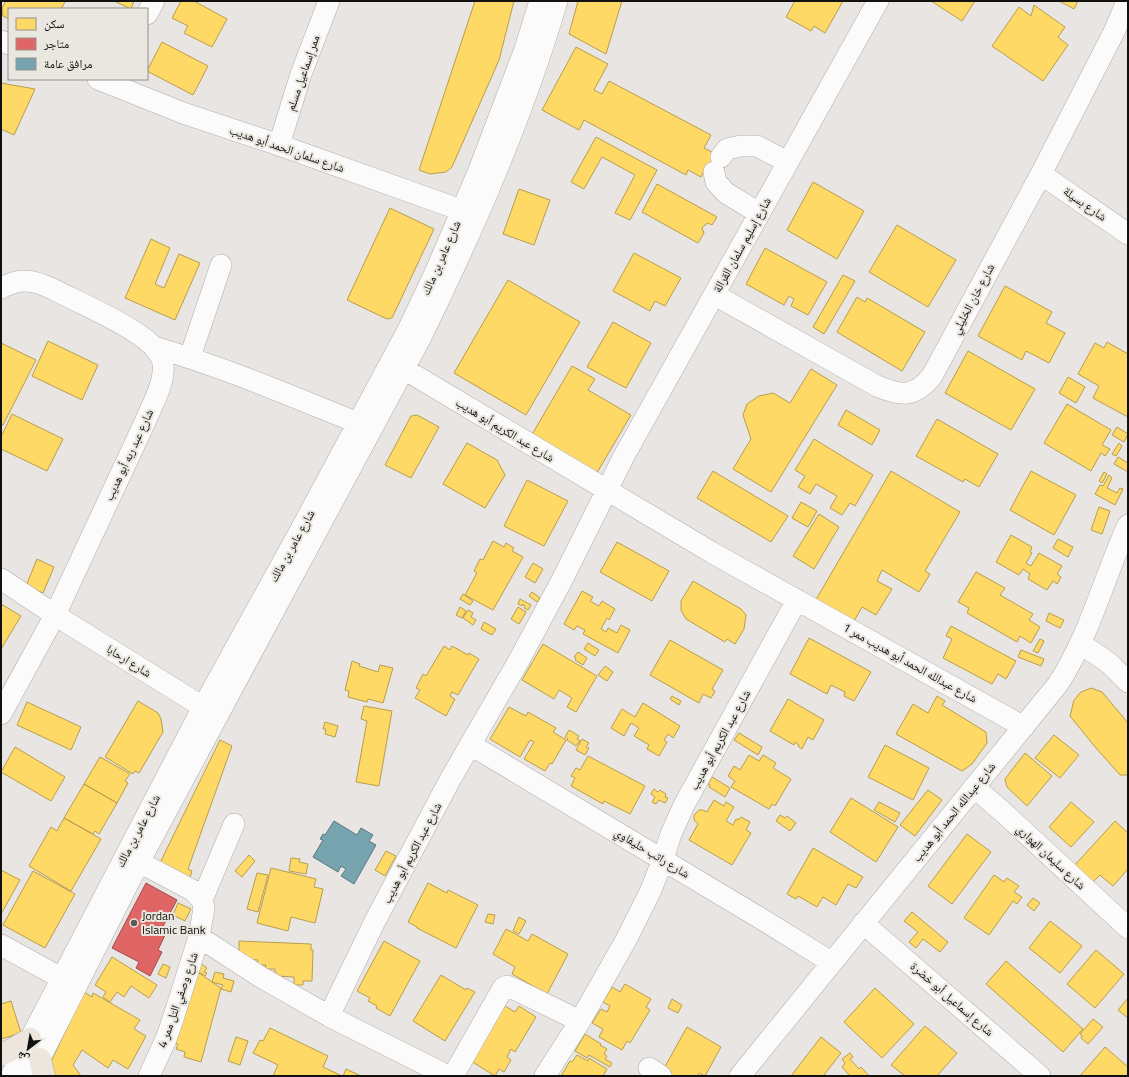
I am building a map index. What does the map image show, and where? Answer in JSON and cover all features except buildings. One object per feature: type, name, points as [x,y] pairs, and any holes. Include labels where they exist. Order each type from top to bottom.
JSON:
[{"type":"main road","points":[[1,1054],[9,1052],[30,1039]]},
{"type":"street","points":[[148,12],[154,1]]},
{"type":"street","name":"ممر إسماعيل مسلم","points":[[279,145],[301,74],[330,1]]},
{"type":"street","name":"شارع عامر بن مالك","points":[[39,1070],[139,862],[404,369],[452,272],[470,213],[479,170],[510,91],[540,1]]},
{"type":"street","name":"شارع عامر بن مالك","points":[[11,1076],[203,706],[408,330],[435,273],[500,164],[531,82],[557,1]]},
{"type":"street","name":"شارع إسليم سلمان القرالة","points":[[606,490],[878,1]]},
{"type":"street","name":"شارع خان الخليلي","points":[[715,295],[877,386],[891,392],[906,394],[916,391],[932,376],[1041,174],[1115,30],[1127,1]]},
{"type":"street","name":"شارع سلمان الحمد أبو هديب","points":[[107,81],[183,112],[470,213]]},
{"type":"street","points":[[759,213],[726,193],[716,182],[718,164],[727,149],[741,146],[757,146],[788,162]]},
{"type":"street","name":"شارع بسيلة","points":[[1041,174],[1128,234]]},
{"type":"street","points":[[190,357],[221,265]]},
{"type":"street","name":"شارع عبد ربه أبو هديب","points":[[1,288],[18,281],[33,282],[96,311],[136,333],[154,347],[162,359],[163,375],[157,394],[55,614],[1,714]]},
{"type":"street","points":[[154,347],[190,357],[358,423]]},
{"type":"street","name":"شارع عبد الكريم أبو هديب","points":[[404,369],[711,552],[797,600],[684,805],[671,834],[663,860],[651,890],[626,940],[580,1021],[545,1076]]},
{"type":"street","name":"شارع عبد الكريم أبو هديب","points":[[329,1016],[376,921],[451,778],[471,745],[561,582],[606,490]]},
{"type":"street","name":"شارع عبدالله الحمد أبو هديب","points":[[743,1075],[863,923],[894,887],[1058,684],[1071,665],[1081,644],[1128,525]]},
{"type":"street","name":"شارع ارحابا","points":[[1,579],[203,706]]},
{"type":"street","name":"شارع عبدالله الحمد أبو هديب ممر 1","points":[[797,600],[1024,727]]},
{"type":"street","points":[[1081,644],[1109,663],[1128,682]]},
{"type":"street","name":"شارع راتب حليفاوي","points":[[471,745],[832,962]]},
{"type":"street","name":"شارع سليمان الهواري","points":[[974,787],[1128,928]]},
{"type":"street","points":[[139,862],[192,890],[202,900],[234,824]]},
{"type":"street","name":"شارع وصفي التل ممر 4","points":[[149,1076],[166,1039],[198,937],[204,908],[202,900]]},
{"type":"street","name":"شارع إسماعيل أبو خضرة","points":[[863,923],[1040,1076]]},
{"type":"street","points":[[198,937],[259,976],[329,1016],[448,1076]]},
{"type":"street","points":[[1,945],[61,978]]},
{"type":"street","points":[[453,1076],[504,988],[507,986],[580,1021]]},
{"type":"place","name":"Jordan Islamic Bank","points":[[134,923]]}]
